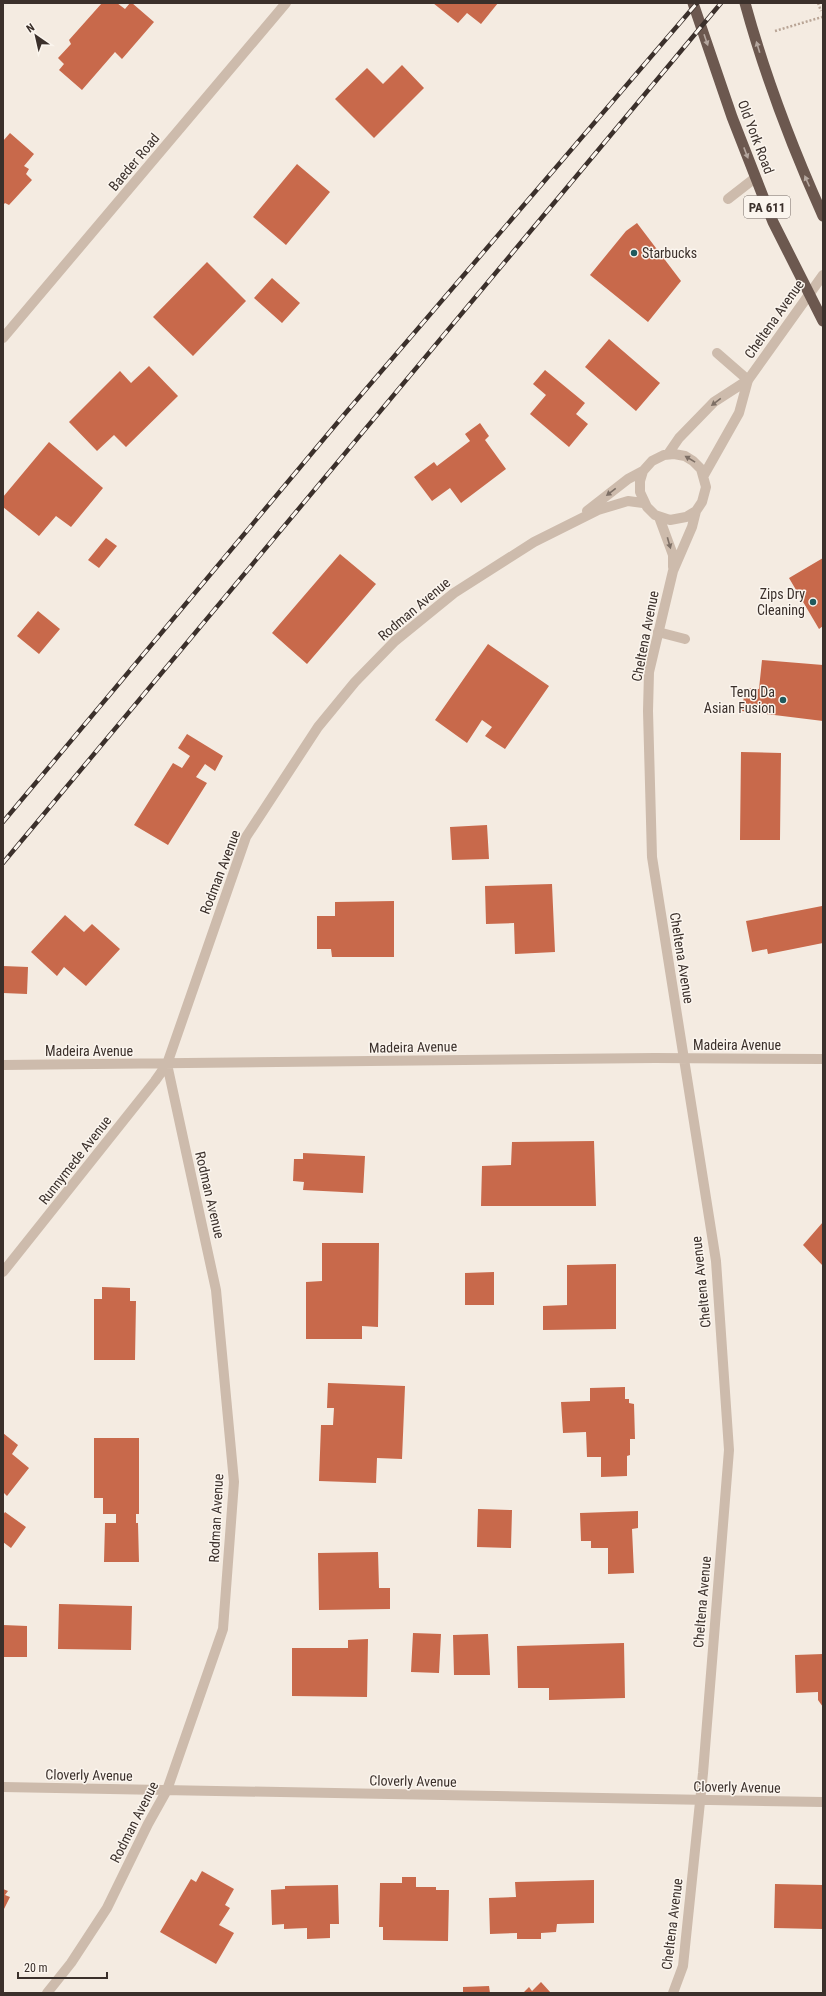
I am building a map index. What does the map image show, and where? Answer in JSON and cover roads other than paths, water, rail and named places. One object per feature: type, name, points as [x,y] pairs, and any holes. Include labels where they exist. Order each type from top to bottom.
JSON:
[{"type":"highway","name":"Old York Road","points":[[693,3],[732,117],[755,178],[773,222],[808,294],[823,321]]},
{"type":"highway","points":[[745,3],[769,84],[804,174],[823,216]]},
{"type":"street","name":"Baeder Road","points":[[3,338],[286,3]]},
{"type":"street","points":[[728,199],[755,178]]},
{"type":"street","name":"Cheltena Avenue","points":[[673,1993],[683,1966],[700,1801],[728,1450],[716,1261],[652,857],[648,711],[649,672],[673,571],[692,527],[696,511],[705,495],[706,486],[704,475],[739,413],[748,380],[823,275]]},
{"type":"street","points":[[717,353],[748,380]]},
{"type":"street","name":"Cheltena Avenue","points":[[668,454],[679,438],[714,402],[748,380]]},
{"type":"street","points":[[696,511],[681,519],[670,520],[659,517],[650,511],[643,502],[640,487],[644,471],[652,461],[668,454],[678,454],[689,458],[698,466],[704,475]]},
{"type":"street","name":"Rodman Avenue","points":[[574,521],[628,479],[644,471]]},
{"type":"street","name":"Rodman Avenue","points":[[48,1993],[71,1963],[107,1908],[148,1824],[168,1790],[223,1628],[234,1482],[216,1290],[167,1064],[246,837],[318,727],[355,682],[395,642],[454,593],[534,542],[574,521],[617,503],[628,501],[643,502]]},
{"type":"street","name":"Cheltena Avenue","points":[[659,517],[673,555],[673,571]]},
{"type":"street","points":[[681,519],[692,527]]},
{"type":"street","points":[[658,632],[685,639]]},
{"type":"street","name":"Madeira Avenue","points":[[3,1065],[684,1058],[823,1059]]},
{"type":"street","name":"Runnymede Avenue","points":[[3,1272],[167,1064]]},
{"type":"street","name":"Cloverly Avenue","points":[[3,1787],[700,1801],[823,1802]]},
{"type":"railway","points":[[3,822],[343,416],[697,3]]},
{"type":"railway","points":[[3,863],[721,3]]},
{"type":"place","name":"Starbucks","points":[[634,253]]},
{"type":"place","name":"Zips Dry Cleaning","points":[[813,602]]},
{"type":"place","name":"Teng Da Asian Fusion","points":[[783,700]]}]
